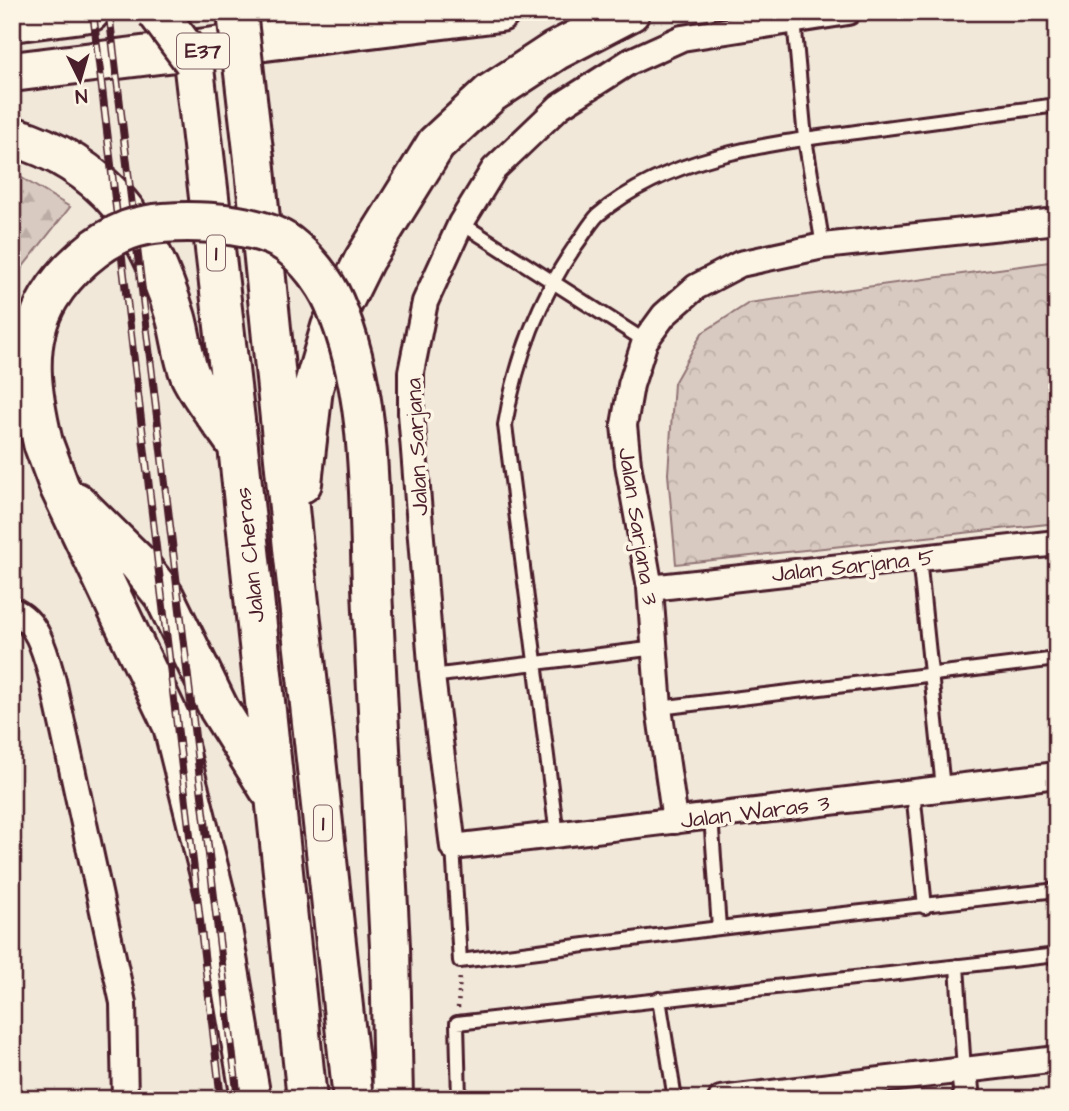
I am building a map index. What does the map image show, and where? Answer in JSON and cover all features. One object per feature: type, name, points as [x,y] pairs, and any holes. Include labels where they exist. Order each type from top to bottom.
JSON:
[{"type":"highway","points":[[12,22],[90,12]]},
{"type":"highway","points":[[157,12],[193,60]]},
{"type":"highway","name":"Jalan Cheras","points":[[184,12],[193,60],[238,446],[274,797],[298,1089]]},
{"type":"highway","name":"Jalan Cheras","points":[[237,12],[353,1099]]},
{"type":"highway","name":"E37","points":[[12,72],[500,12]]},
{"type":"highway","points":[[293,548],[313,388],[331,327],[364,260],[397,202],[436,144],[491,93],[555,51],[630,12]]},
{"type":"highway","points":[[12,136],[39,144],[67,159],[101,183],[123,207],[144,236],[157,264],[191,376],[238,446]]},
{"type":"highway","points":[[251,1099],[219,911],[173,726],[59,485],[43,443],[33,399],[32,355],[37,327],[48,299],[68,273],[94,249],[129,230],[176,221],[231,224],[286,243],[314,270],[333,301],[354,366],[363,431],[373,611],[390,947],[393,1099]]},
{"type":"highway","points":[[59,485],[138,563],[164,596],[219,709],[274,797]]},
{"type":"highway","points":[[238,1026],[298,1089]]},
{"type":"street","name":"Jalan Sarjana","points":[[453,847],[432,676],[413,453],[411,372],[425,302],[461,223],[494,169],[560,106],[629,62],[682,38],[848,12]]},
{"type":"street","name":"Jalan Sarjana 3","points":[[675,821],[659,708],[650,588],[628,464],[625,425],[631,385],[645,341],[664,315],[696,287],[740,264],[822,246],[1057,221]]},
{"type":"street","name":"Jalan Sarjana 5","points":[[650,588],[1057,543]]},
{"type":"street","points":[[12,610],[20,613],[41,641],[53,681],[123,1003],[125,1099]]},
{"type":"street","name":"Jalan Waras 3","points":[[453,847],[1057,775]]},
{"type":"street","points":[[721,1099],[889,1089],[964,1070],[1057,1059]]},
{"type":"street","points":[[964,1070],[967,1099]]},
{"type":"lane","points":[[794,20],[805,139],[822,246]]},
{"type":"lane","points":[[557,835],[538,664],[505,425],[512,381],[550,283],[597,216],[641,188],[682,168],[728,154],[805,139],[1057,105]]},
{"type":"lane","points":[[461,223],[550,283],[645,341]]},
{"type":"lane","points":[[919,558],[943,788]]},
{"type":"lane","points":[[432,676],[656,649]]},
{"type":"lane","points":[[659,708],[1057,659]]},
{"type":"lane","points":[[914,792],[925,907]]},
{"type":"lane","points":[[711,816],[719,928]]},
{"type":"lane","points":[[453,847],[460,961],[719,928],[925,907],[1057,890]]},
{"type":"lane","points":[[459,1099],[457,1023],[1057,955]]},
{"type":"lane","points":[[957,966],[964,1070]]},
{"type":"lane","points":[[659,999],[675,1099]]},
{"type":"path","points":[[457,1023],[460,961]]},
{"type":"green space","points":[[12,172],[70,207],[18,273],[12,295]]},
{"type":"green space","points":[[1057,261],[1057,523],[676,564],[668,474],[674,383],[702,333],[749,303]]},
{"type":"railway","points":[[93,12],[221,1099]]},
{"type":"railway","points":[[109,12],[238,1099]]}]
